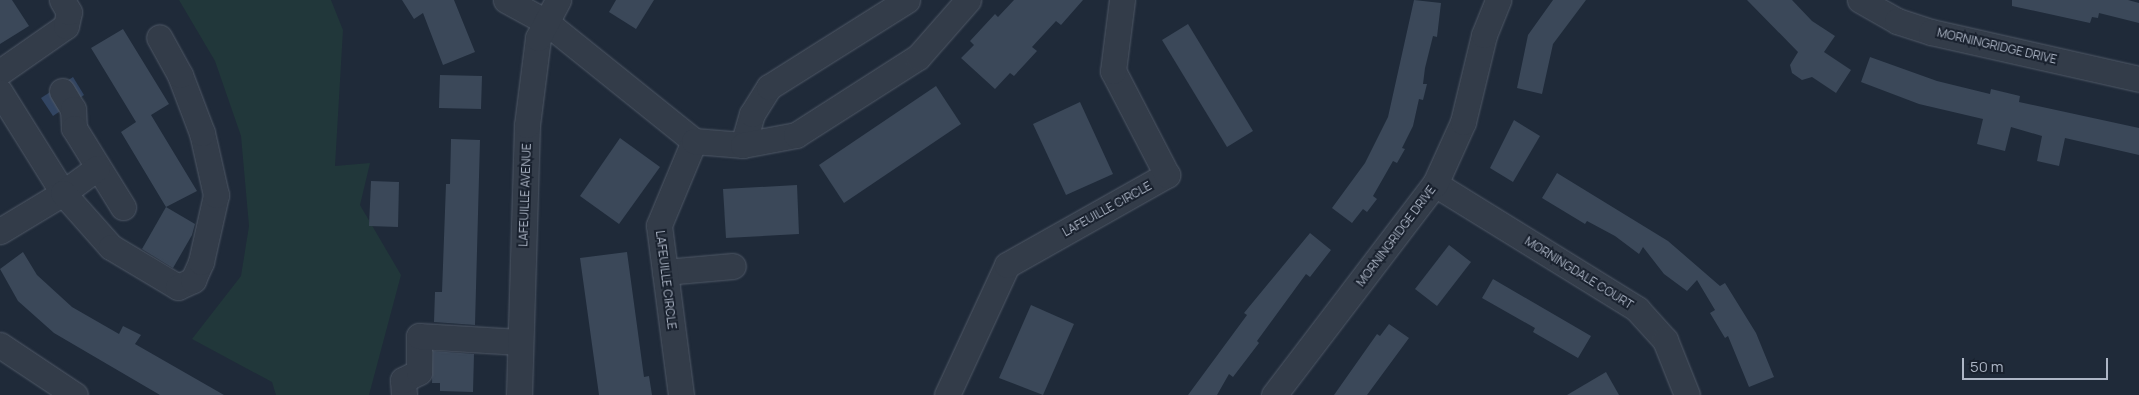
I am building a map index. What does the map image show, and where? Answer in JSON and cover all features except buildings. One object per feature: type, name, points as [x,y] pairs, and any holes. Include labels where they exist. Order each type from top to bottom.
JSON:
[{"type":"street","points":[[0,72],[66,26],[70,12],[62,0]]},
{"type":"street","points":[[506,0],[546,22],[694,141],[743,145],[796,136],[918,57],[968,0]]},
{"type":"street","name":"LAFEUILLE AVENUE","points":[[518,395],[527,125],[538,38],[558,0]]},
{"type":"street","points":[[743,145],[752,114],[769,87],[907,0]]},
{"type":"street","name":"LAFEUILLE CIRCLE","points":[[947,395],[1007,265],[1167,175],[1114,71],[1122,0]]},
{"type":"street","name":"MORNINGRIDGE DRIVE","points":[[1274,395],[1435,184],[1463,122],[1484,35],[1498,0]]},
{"type":"street","name":"MORNINGRIDGE DRIVE","points":[[1860,0],[1897,21],[1931,32],[2139,79]]},
{"type":"street","points":[[0,92],[63,193],[110,248],[178,287],[194,280],[201,262],[216,195],[202,133],[180,75],[159,37]]},
{"type":"street","points":[[62,91],[74,109],[74,128],[97,168],[123,207]]},
{"type":"street","name":"LAFEUILLE CIRCLE","points":[[681,395],[659,225],[694,141]]},
{"type":"street","points":[[0,231],[63,193],[97,168]]},
{"type":"street","name":"MORNINGDALE COURT","points":[[1435,184],[1637,309],[1665,340],[1687,395]]},
{"type":"street","points":[[665,272],[733,266]]},
{"type":"street","points":[[404,395],[403,380],[419,372],[419,336],[520,342]]},
{"type":"street","points":[[0,345],[74,395]]},
{"type":"green space","points":[[179,0],[331,0],[343,30],[335,166],[370,163],[360,205],[401,275],[369,395],[276,395],[272,382],[192,339],[241,276],[249,226],[241,136],[215,61]]},
{"type":"water","points":[[73,77],[84,95],[53,116],[41,98]]}]
